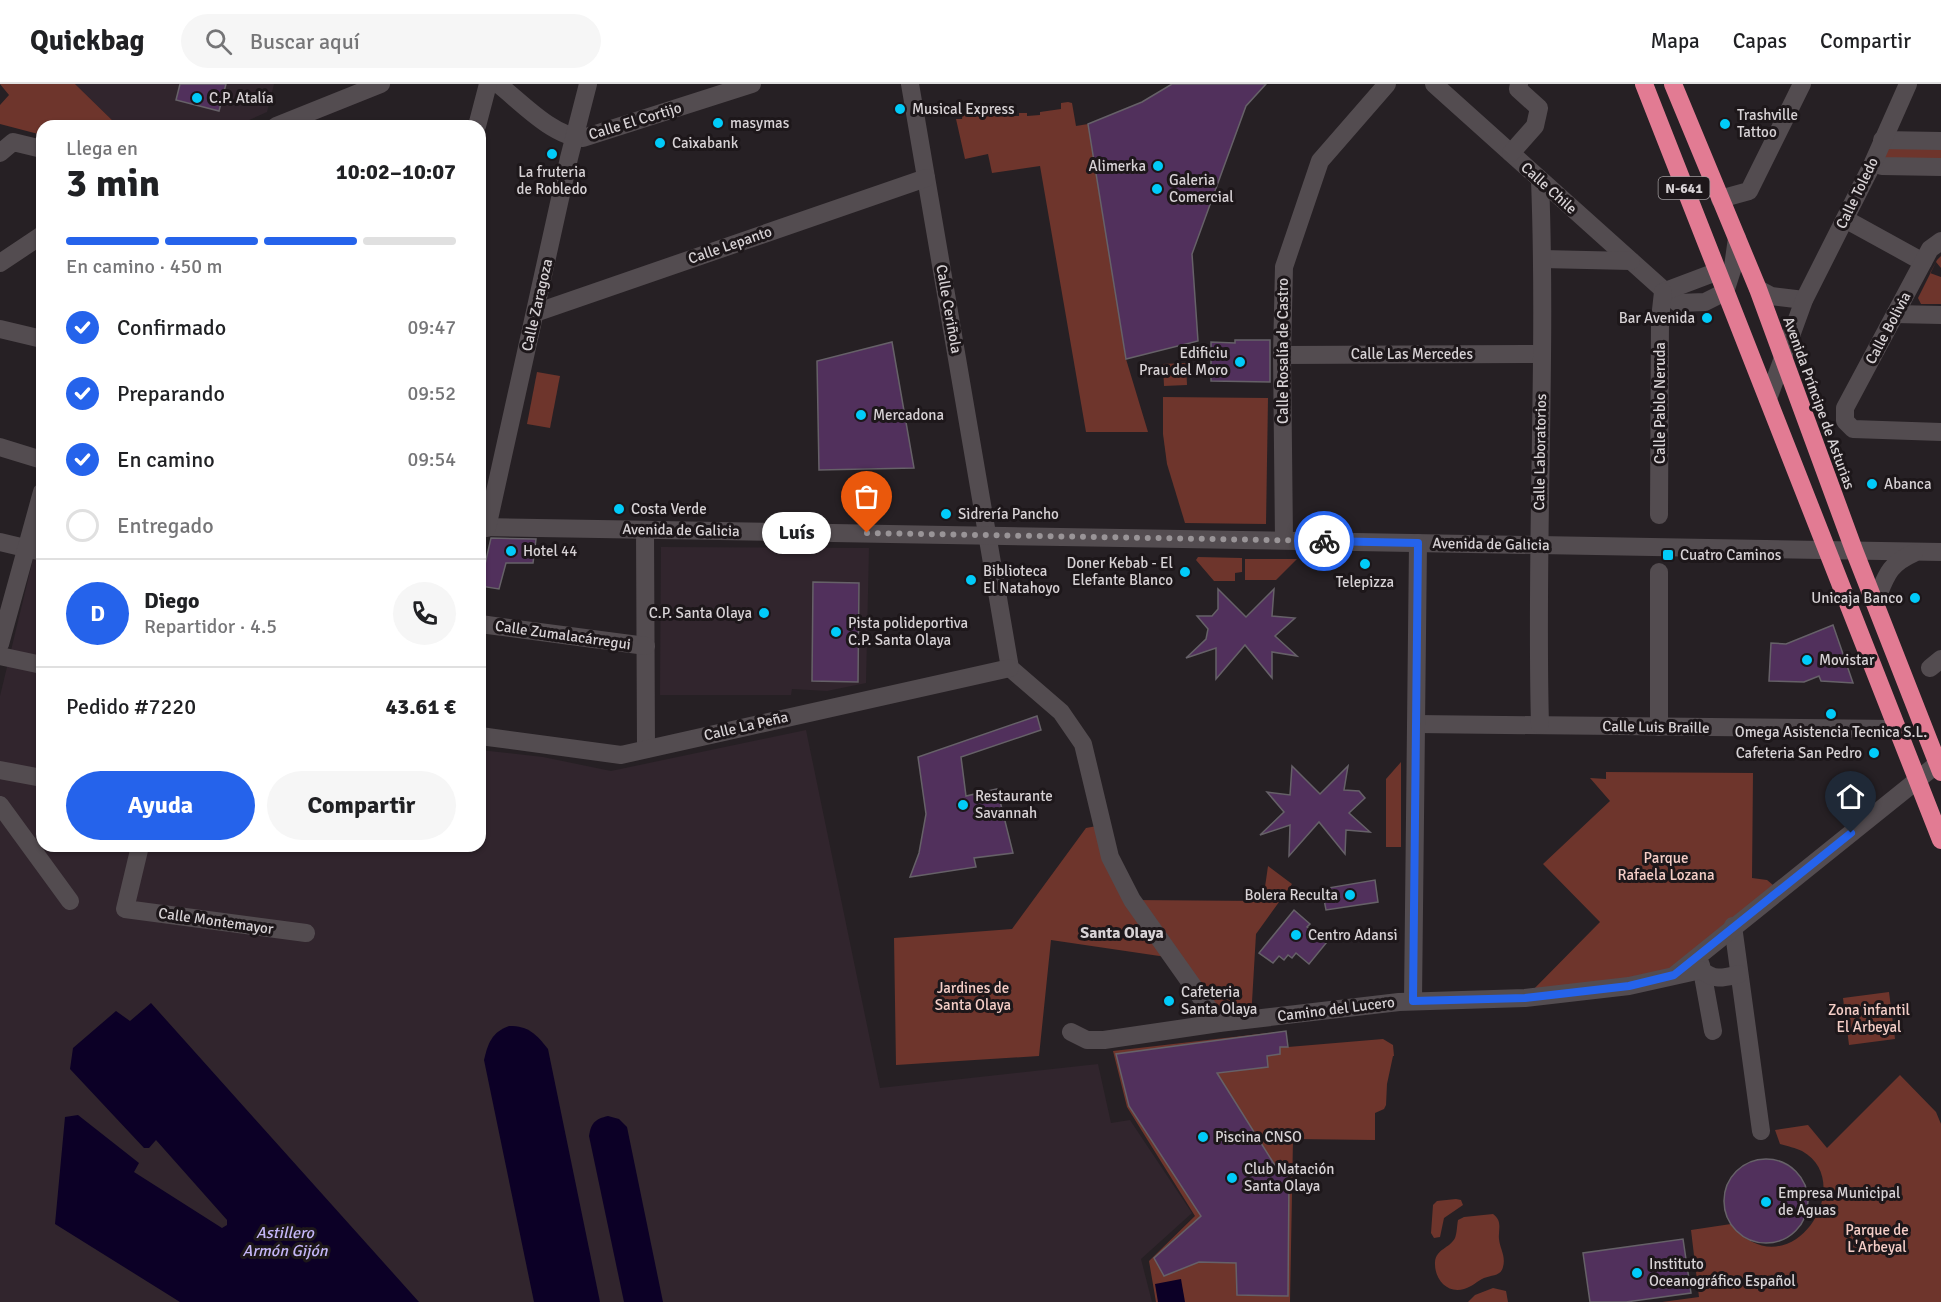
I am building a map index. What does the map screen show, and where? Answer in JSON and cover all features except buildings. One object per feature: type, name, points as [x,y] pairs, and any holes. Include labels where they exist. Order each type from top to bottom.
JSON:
[{"type":"highway","name":"Avenida Príncipe de Asturias","points":[[1644,84],[1941,840]]},
{"type":"highway","name":"Avenida Príncipe de Asturias","points":[[1673,84],[1758,289],[1854,550],[1940,766]]},
{"type":"highway","name":"Avenida Príncipe de Asturias","points":[[1827,550],[1856,587],[1907,719],[1927,736]]},
{"type":"street","points":[[479,120],[488,84]]},
{"type":"street","name":"Calle El Cortijo","points":[[498,84],[557,130],[574,138],[604,132],[752,84]]},
{"type":"street","name":"Calle Zaragoza","points":[[486,519],[588,84]]},
{"type":"street","name":"Calle Ceriñola","points":[[910,84],[1011,668]]},
{"type":"street","name":"Calle Rosalía de Castro","points":[[1284,540],[1282,355],[1284,267],[1320,161],[1387,84]]},
{"type":"street","name":"Calle Chile","points":[[1434,84],[1663,292],[1678,303],[1705,302],[1725,292]]},
{"type":"street","points":[[1511,153],[1535,126],[1539,108],[1518,89],[1519,84]]},
{"type":"street","points":[[1720,199],[1749,191],[1802,84]]},
{"type":"street","name":"Calle Toledo","points":[[1768,399],[1804,300],[1873,163],[1908,84]]},
{"type":"street","points":[[291,120],[374,86]]},
{"type":"street","points":[[322,120],[326,106]]},
{"type":"street","points":[[1882,140],[1941,141]]},
{"type":"street","points":[[1,150],[13,142],[36,148]]},
{"type":"street","points":[[1873,163],[1882,166],[1941,167]]},
{"type":"street","name":"Calle Lepanto","points":[[535,313],[926,178]]},
{"type":"street","name":"Calle Laboratorios","points":[[1540,180],[1542,259],[1540,726]]},
{"type":"street","points":[[1845,219],[1923,262]]},
{"type":"street","points":[[1725,292],[1733,267],[1737,238]]},
{"type":"street","points":[[0,263],[36,239]]},
{"type":"street","name":"Calle Bolivia","points":[[1941,241],[1930,249],[1845,408],[1845,421],[1853,429],[1941,432]]},
{"type":"street","points":[[1542,259],[1631,261]]},
{"type":"street","points":[[1663,292],[1716,272]]},
{"type":"street","points":[[1758,289],[1771,296],[1804,300]]},
{"type":"street","name":"Calle Pablo Neruda","points":[[1659,515],[1660,318],[1663,292]]},
{"type":"street","points":[[1895,314],[1941,315]]},
{"type":"street","points":[[0,329],[36,338]]},
{"type":"street","name":"Calle Las Mercedes","points":[[1282,355],[1541,354]]},
{"type":"street","points":[[0,447],[36,458]]},
{"type":"street","name":"Avenida de Galicia","points":[[486,527],[1941,552]]},
{"type":"street","points":[[645,530],[646,749]]},
{"type":"street","points":[[0,542],[34,550],[0,644]]},
{"type":"street","points":[[1413,1001],[1418,543]]},
{"type":"street","points":[[1875,603],[1884,580],[1897,561],[1919,552]]},
{"type":"street","points":[[1659,572],[1659,727]]},
{"type":"street","name":"Calle Zumalacárregui","points":[[486,625],[646,646]]},
{"type":"street","points":[[0,656],[36,664]]},
{"type":"street","points":[[1011,668],[1061,712],[1083,744],[1110,857],[1132,900],[1219,1023]]},
{"type":"street","name":"Calle La Peña","points":[[486,737],[621,754],[1011,668]]},
{"type":"street","name":"Calle Luis Braille","points":[[1416,724],[1897,729]]},
{"type":"street","name":"Camino del Lucero","points":[[1071,1032],[1087,1040],[1104,1040],[1219,1023],[1413,1001],[1525,998],[1629,986],[1674,975],[1701,962],[1733,926],[1917,780],[1940,766]]},
{"type":"street","points":[[0,770],[36,777]]},
{"type":"street","points":[[0,805],[70,901]]},
{"type":"street","name":"Calle Montemayor","points":[[139,852],[125,909],[306,933]]},
{"type":"street","points":[[1733,926],[1761,1131]]},
{"type":"street","points":[[1701,962],[1711,978],[1721,979],[1739,974]]},
{"type":"street","points":[[1701,962],[1713,1031]]},
{"type":"shaded area","name":"C.P. Atalía","points":[[75,84],[274,84],[267,112],[249,120],[112,120]]},
{"type":"shaded area","name":"C.P. Santa Olaya","points":[[661,547],[869,548],[866,683],[827,691],[792,689],[791,695],[660,695]]},
{"type":"shaded area","points":[[33,559],[36,560],[36,852],[486,852],[486,751],[543,757],[611,771],[806,730],[880,1088],[1098,1064],[1111,1123],[1130,1120],[1192,1213],[1141,1259],[1152,1302],[0,1302],[0,696]]},
{"type":"green space","points":[[0,84],[75,84],[112,120],[36,120],[36,133],[0,124],[0,105],[9,95]]},
{"type":"green space","points":[[1061,103],[1072,103],[1076,126],[1088,124],[1126,359],[1148,432],[1086,432],[1040,166],[992,173],[988,154],[965,159],[956,119],[962,119],[963,112],[975,113],[976,109],[984,110],[984,113],[1007,113],[1007,116],[1019,116],[1019,113],[1027,113],[1027,116],[1040,115],[1040,112],[1061,109]]},
{"type":"green space","points":[[1882,140],[1941,141],[1941,167],[1882,166]]},
{"type":"green space","points":[[1941,256],[1941,268],[1936,262]]},
{"type":"green space","points":[[1930,273],[1941,277],[1941,304],[1921,304],[1918,298]]},
{"type":"green space","points":[[1186,363],[1187,385],[1164,386],[1163,364]]},
{"type":"green space","points":[[537,372],[560,376],[550,428],[527,424]]},
{"type":"green space","points":[[1163,397],[1268,398],[1266,524],[1185,523],[1167,464],[1163,434]]},
{"type":"green space","points":[[1198,557],[1242,558],[1242,572],[1235,573],[1235,581],[1214,581],[1196,560]]},
{"type":"green space","points":[[1245,559],[1297,559],[1276,580],[1245,580]]},
{"type":"green space","points":[[1401,762],[1401,847],[1386,847],[1386,779]]},
{"type":"green space","name":"Parque Rafaela Lozana","points":[[1606,772],[1753,773],[1752,878],[1767,880],[1779,890],[1683,967],[1525,998],[1600,922],[1543,864],[1610,801],[1590,778],[1606,779]]},
{"type":"green space","name":"Jardines de Santa Olaya","points":[[1102,825],[1132,900],[1263,901],[1268,866],[1292,884],[1256,934],[1251,1019],[1219,1023],[1173,958],[1051,940],[1039,1056],[896,1065],[894,938],[1012,929],[1086,828]]},
{"type":"green space","name":"Zona infantil El Arbeyal","points":[[1889,992],[1895,1039],[1849,1045],[1843,998]]},
{"type":"green space","name":"Club Natación Santa Olaya","points":[[1286,1031],[1288,1047],[1383,1039],[1393,1045],[1394,1056],[1387,1084],[1386,1105],[1384,1109],[1375,1113],[1375,1140],[1293,1139],[1290,1302],[1156,1302],[1149,1261],[1195,1216],[1127,1107],[1113,1051]]},
{"type":"green space","name":"Parque de L'Arbeyal","points":[[1900,1075],[1936,1112],[1941,1124],[1941,1302],[1662,1302],[1699,1297],[1691,1230],[1731,1224],[1753,1242],[1775,1247],[1794,1240],[1810,1226],[1820,1207],[1824,1186],[1818,1166],[1802,1151],[1780,1144],[1775,1130],[1808,1125],[1827,1148]]},
{"type":"green space","points":[[1461,1200],[1463,1205],[1444,1218],[1440,1237],[1434,1238],[1431,1233],[1433,1205],[1437,1201]]},
{"type":"green space","points":[[1493,1214],[1499,1223],[1499,1239],[1504,1259],[1502,1270],[1464,1289],[1447,1287],[1439,1279],[1435,1262],[1440,1251],[1455,1238],[1458,1220],[1464,1217]]},
{"type":"green space","points":[[1493,1288],[1506,1291],[1508,1302],[1468,1302],[1475,1295]]},
{"type":"water","name":"Astillero Armón Gijón","points":[[151,1003],[419,1302],[180,1302],[55,1224],[65,1117],[78,1115],[139,1163],[134,1172],[222,1228],[227,1225],[227,1220],[156,1140],[149,1148],[144,1148],[70,1069],[73,1048],[116,1011],[130,1021]]},
{"type":"water","points":[[509,1026],[522,1027],[532,1032],[548,1049],[600,1302],[534,1302],[484,1060],[492,1039],[498,1031]]},
{"type":"water","points":[[608,1116],[619,1119],[627,1127],[663,1302],[624,1302],[589,1136],[594,1122]]},
{"type":"water","points":[[1181,1279],[1185,1302],[1158,1302],[1155,1284]]},
{"type":"way so far","points":[[867,533],[1324,541]]},
{"type":"place","name":"C.P. Atalía","points":[[197,98]]},
{"type":"place","name":"Musical Express","points":[[900,109]]},
{"type":"place","name":"masymas","points":[[718,123]]},
{"type":"place","name":"Trashville Tattoo","points":[[1725,124]]},
{"type":"place","name":"Caixabank","points":[[660,143]]},
{"type":"place","name":"La fruteria de Robledo","points":[[552,154]]},
{"type":"place","name":"Alimerka","points":[[1158,166]]},
{"type":"place","name":"Galeria Comercial","points":[[1157,189]]},
{"type":"place","name":"Bar Avenida","points":[[1707,318]]},
{"type":"place","name":"Edificiu Prau del Moro","points":[[1240,362]]},
{"type":"place","name":"Mercadona","points":[[861,415]]},
{"type":"place","name":"Abanca","points":[[1872,484]]},
{"type":"place","name":"Costa Verde","points":[[619,509]]},
{"type":"place","name":"Sidrería Pancho","points":[[946,514]]},
{"type":"place","name":"Luís","points":[[867,533]]},
{"type":"place","name":"Hotel 44","points":[[511,551]]},
{"type":"place","name":"Cuatro Caminos","points":[[1668,555]]},
{"type":"place","name":"Telepizza","points":[[1365,564]]},
{"type":"place","name":"Doner Kebab - El Elefante Blanco","points":[[1185,572]]},
{"type":"place","name":"Biblioteca El Natahoyo","points":[[971,580]]},
{"type":"place","name":"Unicaja Banco","points":[[1915,598]]},
{"type":"place","name":"C.P. Santa Olaya","points":[[764,613]]},
{"type":"place","name":"Pista polideportiva C.P. Santa Olaya","points":[[836,632]]},
{"type":"place","name":"Movistar","points":[[1807,660]]},
{"type":"place","name":"Omega Asistencia Tecnica S.L.","points":[[1831,714]]},
{"type":"place","name":"Cafeteria San Pedro","points":[[1874,753]]},
{"type":"place","name":"Restaurante Savannah","points":[[963,805]]},
{"type":"place","name":"Bolera Reculta","points":[[1350,895]]},
{"type":"place","name":"Centro Adansi","points":[[1296,935]]},
{"type":"place","name":"Cafeteria Santa Olaya","points":[[1169,1001]]},
{"type":"place","name":"Piscina CNSO","points":[[1203,1137]]},
{"type":"place","name":"Club Natación Santa Olaya","points":[[1232,1178]]},
{"type":"place","name":"Empresa Municipal de Aguas","points":[[1766,1202]]},
{"type":"place","name":"Instituto Oceanográfico Español","points":[[1637,1273]]},
{"type":"district","name":"Santa Olaya","points":[[1122,932]]},
{"type":"route","points":[[1324,541],[1418,543],[1413,1001],[1525,998],[1629,986],[1674,975],[1851,833]]}]
